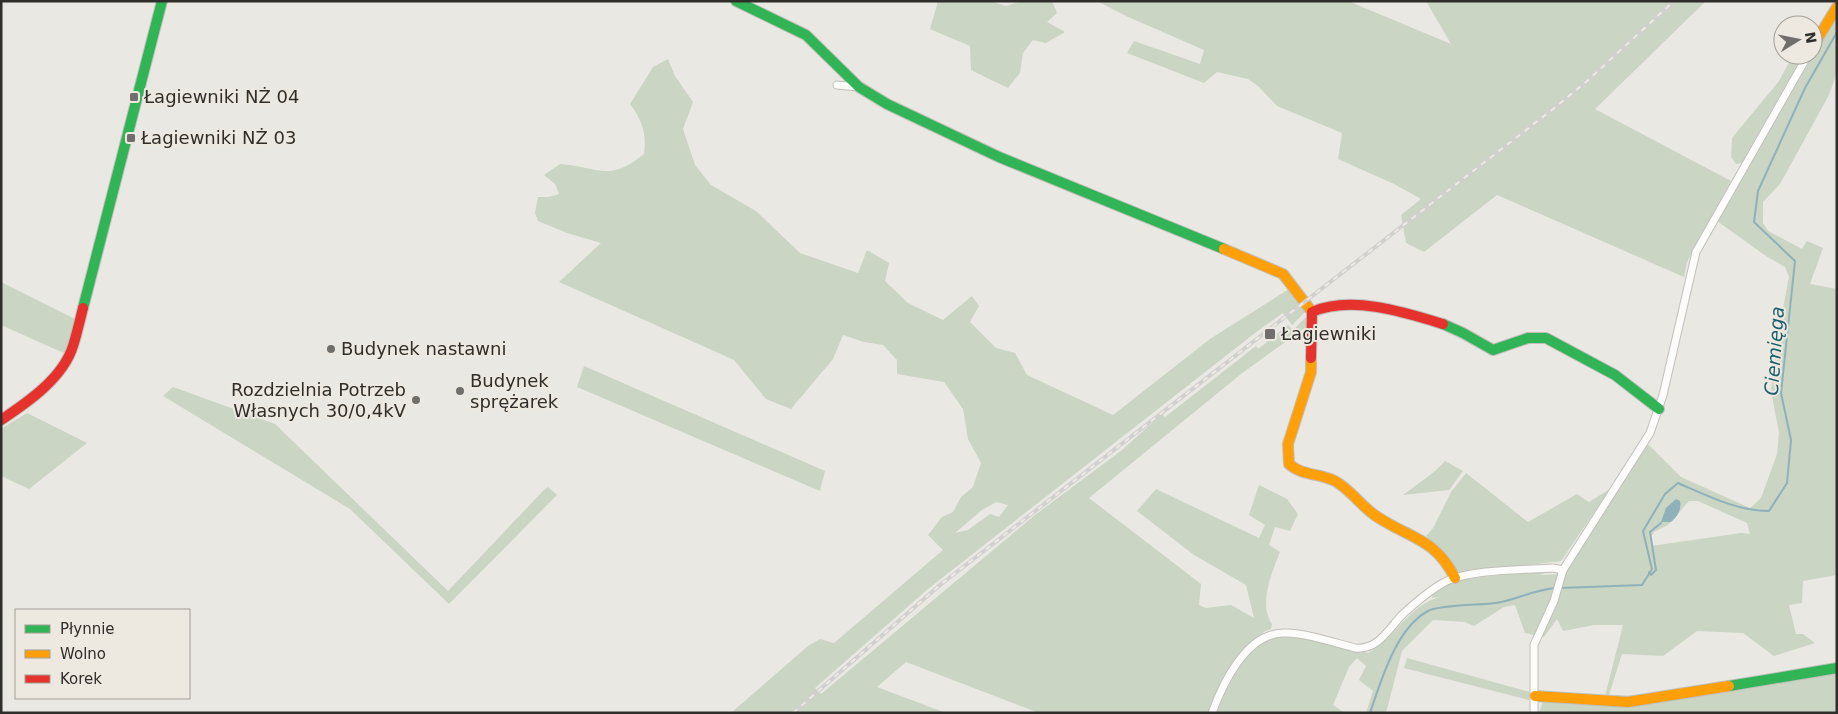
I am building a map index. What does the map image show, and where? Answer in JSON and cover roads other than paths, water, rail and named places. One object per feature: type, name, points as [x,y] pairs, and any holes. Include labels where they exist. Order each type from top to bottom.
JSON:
[{"type":"street","points":[[1,420],[17,409],[53,375],[73,347],[162,1]]},
{"type":"street","points":[[736,1],[806,35],[859,87],[887,104],[998,157],[1283,274],[1312,312],[1311,372],[1288,444],[1289,464],[1301,471],[1334,480],[1375,515],[1430,543],[1444,559],[1455,578]]},
{"type":"street","points":[[1823,30],[1837,7]]},
{"type":"street","points":[[1534,713],[1533,650],[1536,637],[1554,601],[1563,570],[1641,448],[1659,409],[1696,252],[1802,65]]},
{"type":"street","points":[[837,85],[859,87]]},
{"type":"street","points":[[1312,312],[1322,306],[1339,303],[1371,308],[1453,328],[1493,350],[1528,338],[1546,338],[1611,372],[1659,409]]},
{"type":"street","points":[[1212,713],[1234,668],[1250,650],[1262,640],[1272,635],[1287,633],[1355,648],[1364,648],[1378,642],[1405,613],[1432,590],[1455,578],[1553,568],[1563,570]]},
{"type":"street","points":[[1535,696],[1628,702],[1837,668]]},
{"type":"water","points":[[1676,499],[1680,501],[1680,510],[1677,515],[1671,522],[1661,522],[1666,508]]},
{"type":"waterway","name":"Ciemięga","points":[[1560,588],[1642,585],[1652,569],[1643,531],[1665,494],[1678,483],[1734,506],[1769,511],[1787,483],[1791,440],[1781,393],[1795,261],[1754,222],[1758,191],[1805,88],[1837,32]]},
{"type":"waterway","points":[[1649,572],[1651,575],[1656,570],[1650,532],[1661,523]]},
{"type":"waterway","name":"Ciemięga","points":[[1370,713],[1398,642],[1417,619],[1428,611],[1450,606],[1496,603],[1556,588]]},
{"type":"railway","points":[[793,713],[940,585],[1553,109],[1586,82],[1674,1]]},
{"type":"place","name":"Łagiewniki NŻ 04","points":[[134,97]]},
{"type":"place","name":"Łagiewniki NŻ 03","points":[[131,138]]},
{"type":"place","name":"Łagiewniki","points":[[1270,334]]},
{"type":"place","name":"Budynek nastawni","points":[[331,349]]},
{"type":"place","name":"Budynek sprężarek","points":[[460,391]]},
{"type":"place","name":"Rozdzielnia Potrzeb Własnych 30/0,4kV","points":[[416,400]]}]
